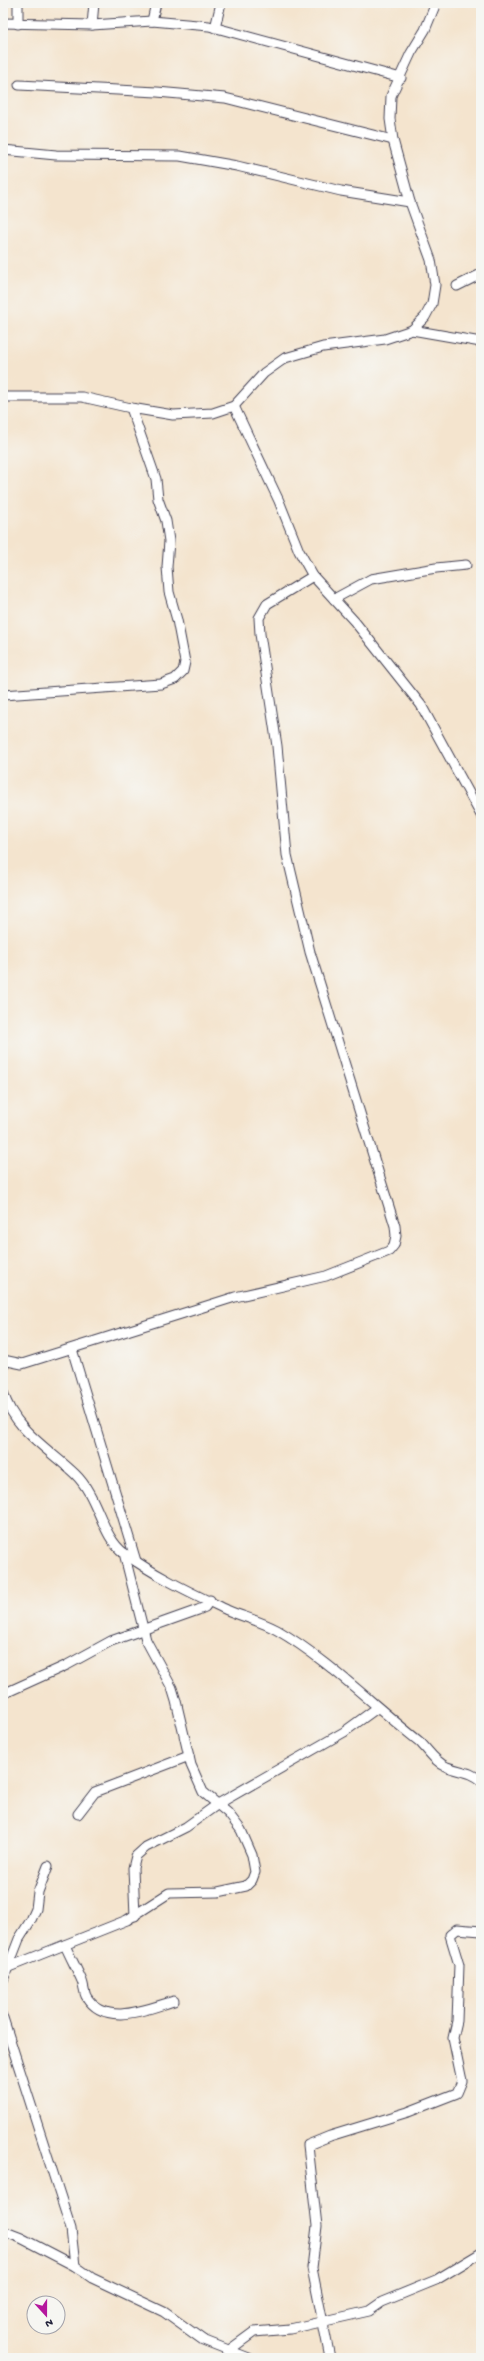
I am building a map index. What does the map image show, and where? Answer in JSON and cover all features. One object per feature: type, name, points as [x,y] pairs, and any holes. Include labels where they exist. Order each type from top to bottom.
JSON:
[{"type":"street","points":[[18,3],[18,24]]},
{"type":"street","points":[[92,25],[94,3]]},
{"type":"street","points":[[152,21],[156,3]]},
{"type":"street","points":[[215,28],[221,3]]},
{"type":"street","points":[[3,397],[82,397],[131,408],[173,415],[213,413],[234,406],[264,373],[285,358],[323,347],[385,339],[412,330],[425,317],[432,304],[435,285],[432,260],[410,202],[393,140],[390,119],[391,96],[401,78],[411,53],[425,30],[436,3]]},
{"type":"street","points":[[3,23],[92,25],[152,21],[215,28],[401,78]]},
{"type":"street","points":[[20,85],[157,92],[224,98],[393,140]]},
{"type":"street","points":[[3,150],[56,155],[180,156],[237,166],[341,191],[410,202]]},
{"type":"street","points":[[457,286],[481,274]]},
{"type":"street","points":[[412,330],[481,342]]},
{"type":"street","points":[[234,406],[279,501],[299,551],[313,576],[355,622],[421,705],[481,815]]},
{"type":"street","points":[[3,695],[161,684],[175,679],[183,671],[184,662],[177,620],[169,592],[167,567],[169,541],[166,521],[158,498],[156,479],[131,408]]},
{"type":"street","points":[[334,599],[371,580],[436,568],[466,566]]},
{"type":"street","points":[[3,1360],[22,1364],[235,1297],[326,1276],[378,1257],[389,1251],[394,1245],[396,1236],[395,1226],[310,952],[287,855],[277,746],[260,634],[259,618],[267,604],[313,576]]},
{"type":"street","points":[[72,1349],[136,1561]]},
{"type":"street","points":[[3,1392],[15,1418],[27,1432],[76,1475],[86,1487],[96,1504],[109,1536],[124,1553],[145,1569],[210,1600],[226,1610],[275,1629],[301,1644],[420,1742],[436,1760],[447,1767],[472,1773],[481,1781]]},
{"type":"street","points":[[6,1967],[135,1916],[148,1905],[169,1893],[218,1892],[246,1886],[252,1880],[255,1872],[252,1855],[241,1830],[218,1804],[203,1792],[189,1756],[172,1688],[154,1656],[144,1630],[124,1553]]},
{"type":"street","points":[[3,1694],[67,1665],[111,1641],[205,1607],[210,1600]]},
{"type":"street","points":[[135,1916],[133,1868],[136,1856],[146,1847],[165,1835],[186,1827],[218,1804],[344,1732],[377,1708]]},
{"type":"street","points":[[78,1814],[95,1792],[189,1756]]},
{"type":"street","points":[[3,1980],[6,1967],[19,1939],[36,1909],[38,1892],[48,1866]]},
{"type":"street","points":[[330,2358],[312,2268],[317,2226],[308,2145],[330,2136],[408,2112],[457,2093],[462,2081],[453,2038],[457,2021],[459,1965],[450,1935],[457,1929],[481,1931]]},
{"type":"street","points":[[64,1945],[82,1980],[86,1996],[96,2007],[109,2014],[130,2014],[174,2001]]},
{"type":"street","points":[[3,2018],[71,2229],[74,2266]]},
{"type":"street","points":[[3,2231],[21,2238],[74,2266],[92,2278],[164,2312],[203,2340],[249,2358]]},
{"type":"street","points":[[228,2351],[254,2332],[290,2329],[322,2323],[369,2311],[382,2302],[436,2280],[481,2253]]}]
